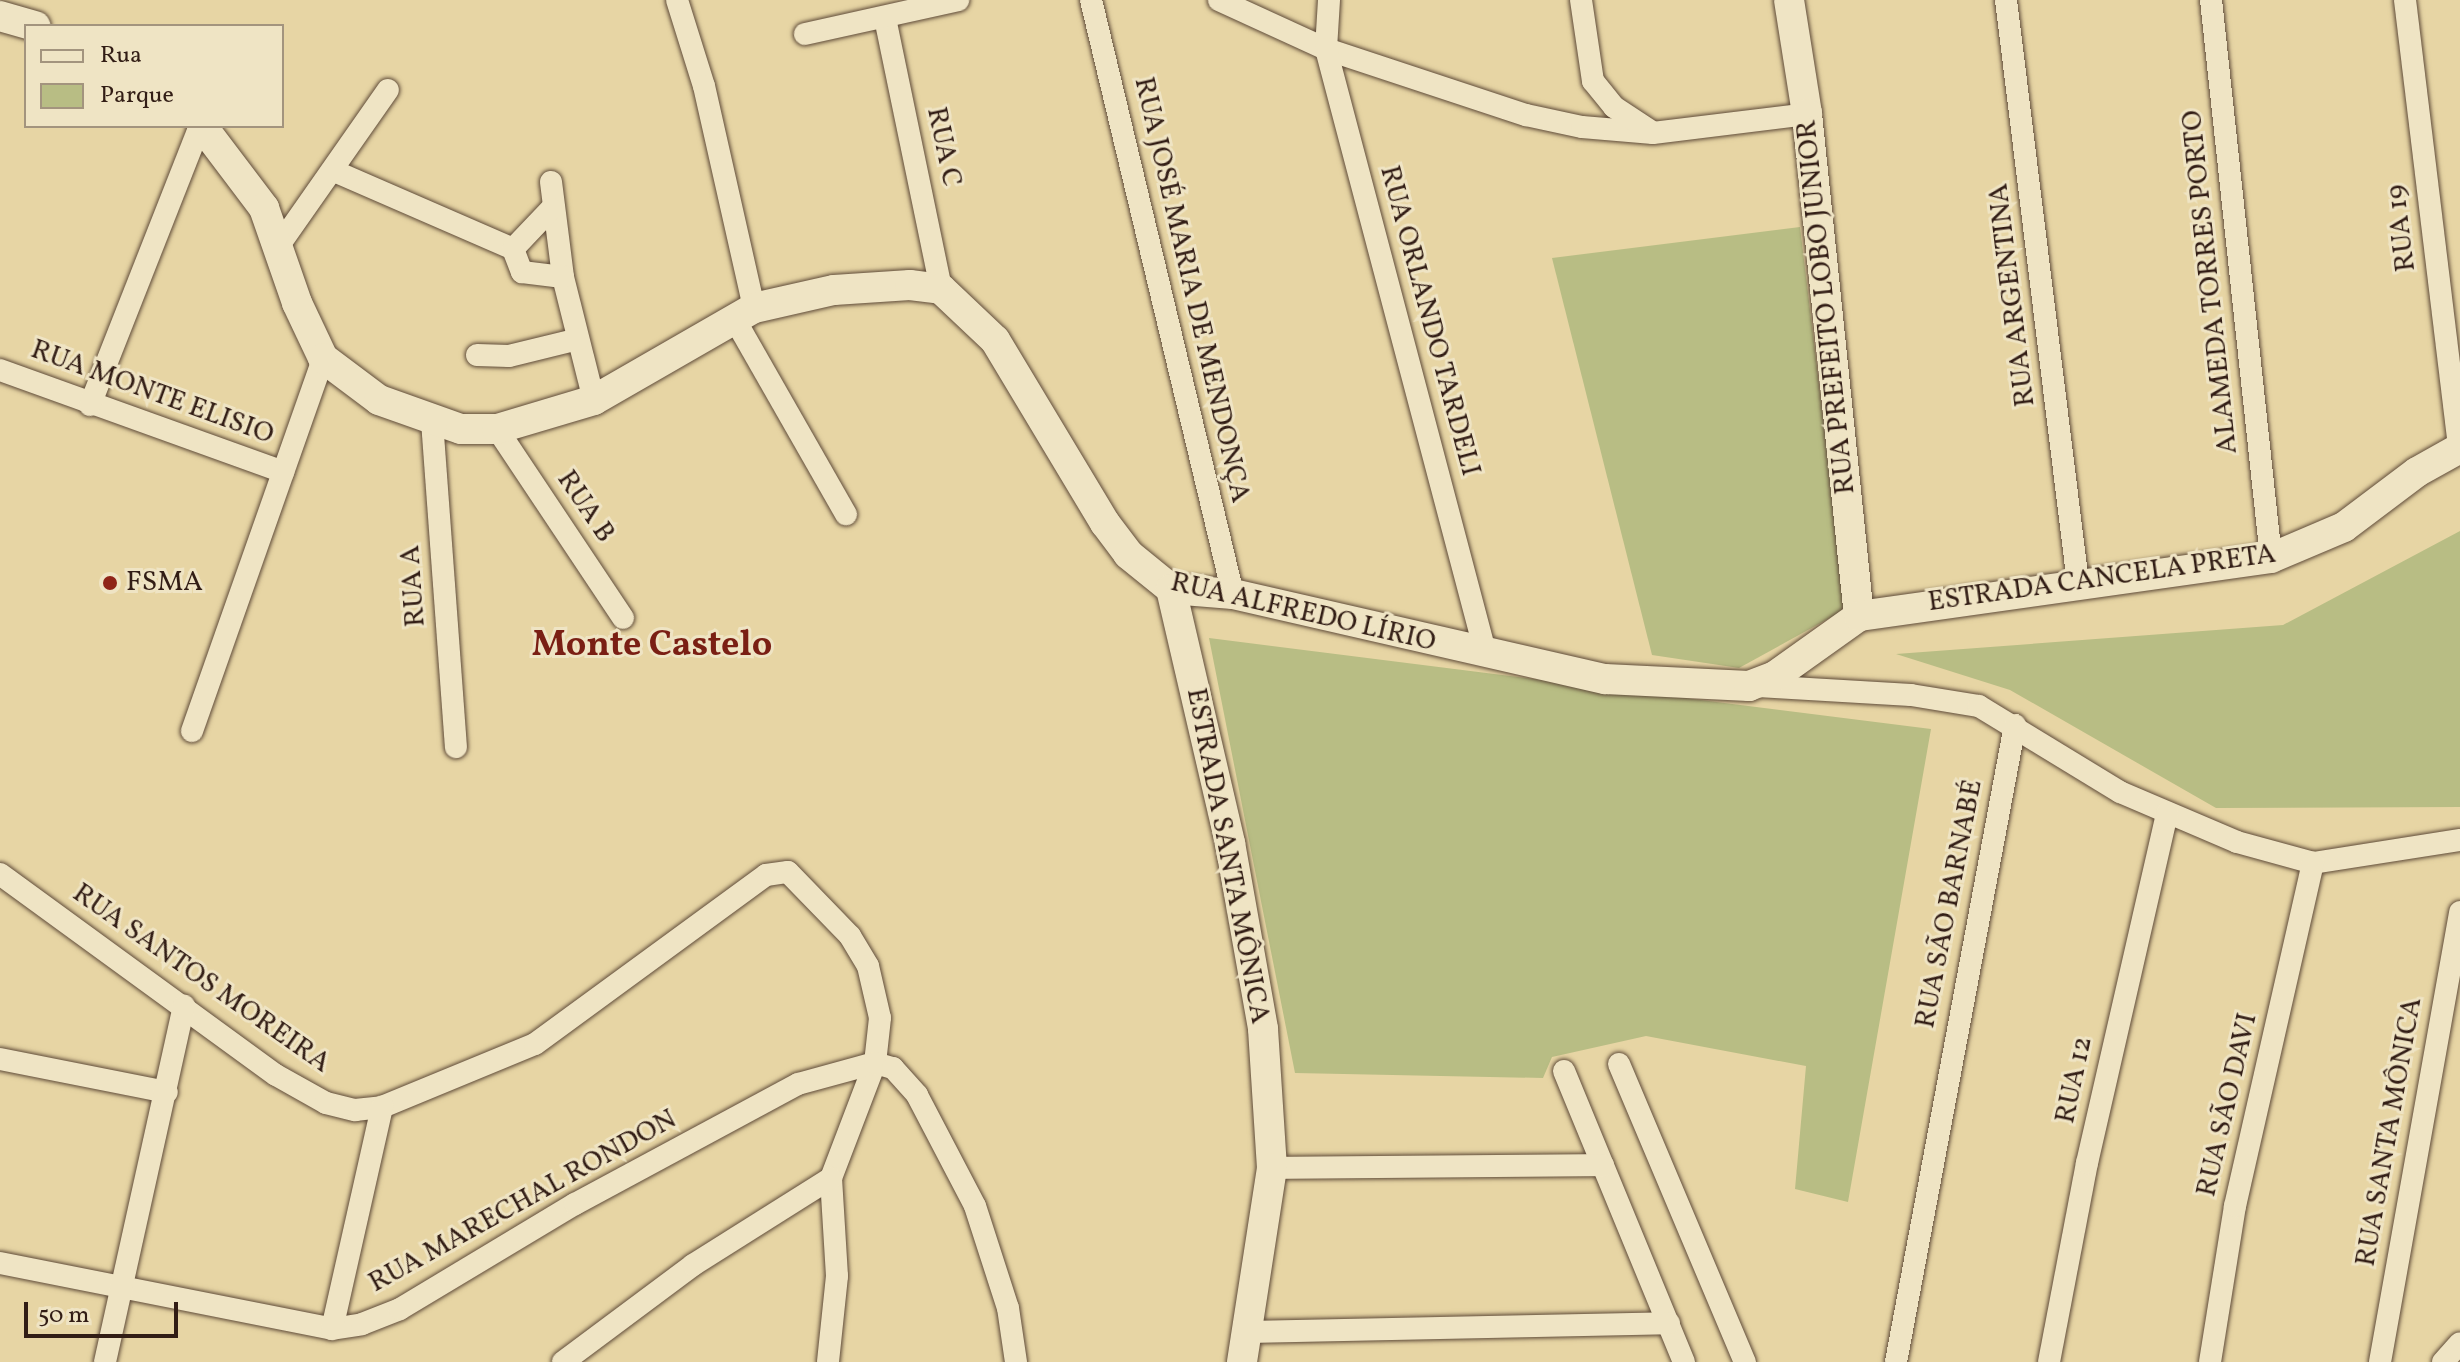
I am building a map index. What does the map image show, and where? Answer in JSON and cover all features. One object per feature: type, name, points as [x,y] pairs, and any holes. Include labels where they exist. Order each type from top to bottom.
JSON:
[{"type":"main road","name":"RUA PREFEITO LOBO JUNIOR","points":[[1789,0],[1807,114],[1859,616]]},
{"type":"main road","points":[[0,16],[29,24]]},
{"type":"main road","points":[[203,128],[244,177],[280,244],[297,303],[323,358],[379,400],[432,421],[497,429],[594,400],[744,313],[834,290],[910,285],[941,289]]},
{"type":"main road","name":"RUA ALFREDO LÍRIO","points":[[941,289],[995,340],[1113,533],[1171,589],[1233,594],[1486,655],[1605,679],[1749,686],[1775,676],[1859,616]]},
{"type":"main road","name":"ESTRADA CANCELA PRETA","points":[[1859,616],[2271,558],[2344,527],[2417,472],[2460,448]]},
{"type":"main road","name":"ESTRADA SANTA MÔNICA","points":[[1171,589],[1230,843],[1263,1029],[1272,1168],[1242,1362]]},
{"type":"street","points":[[677,0],[704,86],[744,313],[846,514]]},
{"type":"street","points":[[805,34],[958,0]]},
{"type":"street","name":"RUA JOSÉ MARIA DE MENDONÇA","points":[[1091,0],[1233,594]]},
{"type":"street","points":[[1219,0],[1326,49],[1526,115],[1582,127],[1653,133],[1807,114]]},
{"type":"street","name":"RUA ORLANDO TARDELI","points":[[1329,0],[1326,49],[1486,655]]},
{"type":"street","points":[[1581,0],[1593,81],[1614,107],[1653,133]]},
{"type":"street","name":"RUA ARGENTINA","points":[[2006,0],[2078,583]]},
{"type":"street","name":"ALAMEDA TORRES PORTO","points":[[2211,0],[2271,558]]},
{"type":"street","name":"RUA 19","points":[[2405,0],[2460,448]]},
{"type":"street","name":"RUA C","points":[[885,18],[941,289]]},
{"type":"street","points":[[280,244],[388,90]]},
{"type":"street","points":[[90,405],[200,128]]},
{"type":"street","points":[[334,171],[513,249],[522,272],[563,277]]},
{"type":"street","points":[[551,182],[551,209],[563,277],[594,400]]},
{"type":"street","points":[[513,249],[551,209]]},
{"type":"street","points":[[477,355],[509,356],[578,339]]},
{"type":"street","points":[[192,731],[323,358]]},
{"type":"street","name":"RUA MONTE ELISIO","points":[[0,370],[90,405],[283,472]]},
{"type":"street","name":"RUA A","points":[[432,421],[456,747]]},
{"type":"street","name":"RUA B","points":[[497,429],[623,618]]},
{"type":"street","points":[[1749,686],[1950,699],[1979,706],[2015,725],[2081,770],[2167,813],[2237,842],[2313,863],[2460,840]]},
{"type":"street","name":"RUA SÃO BARNABÉ","points":[[1896,1362],[2015,725]]},
{"type":"street","name":"RUA 12","points":[[2049,1362],[2087,1163],[2167,813]]},
{"type":"street","name":"RUA SÃO DAVI","points":[[2210,1362],[2235,1206],[2313,863]]},
{"type":"street","name":"RUA SANTOS MOREIRA","points":[[0,874],[303,1092],[355,1110],[382,1107],[535,1044],[766,875],[788,872],[830,913],[868,966],[880,1018],[875,1063]]},
{"type":"street","name":"RUA SANTA MÔNICA","points":[[2380,1362],[2451,1001],[2460,912]]},
{"type":"street","points":[[105,1362],[184,1006]]},
{"type":"street","points":[[0,1059],[167,1092]]},
{"type":"street","points":[[828,1362],[837,1276],[831,1178],[875,1063],[893,1068],[917,1095],[962,1178],[1008,1308],[1016,1362]]},
{"type":"street","name":"RUA MARECHAL RONDON","points":[[0,1263],[122,1290],[332,1329],[362,1324],[400,1309],[575,1204],[798,1084],[875,1063]]},
{"type":"street","points":[[1619,1064],[1745,1362]]},
{"type":"street","points":[[1564,1071],[1684,1362]]},
{"type":"street","points":[[332,1329],[382,1107]]},
{"type":"street","points":[[1272,1168],[1603,1165]]},
{"type":"street","points":[[563,1362],[715,1250],[831,1178]]},
{"type":"street","points":[[1247,1332],[1669,1323]]},
{"type":"street","points":[[2443,1362],[2460,1343]]},
{"type":"green space","points":[[1800,227],[1846,609],[1739,668],[1652,655],[1552,258]]},
{"type":"green space","points":[[2460,531],[2460,807],[2216,808],[2010,690],[1896,654],[2283,625]]},
{"type":"green space","points":[[1209,638],[1931,729],[1848,1202],[1795,1189],[1806,1066],[1646,1036],[1552,1057],[1543,1078],[1295,1073]]},
{"type":"place","name":"FSMA","points":[[110,583]]},
{"type":"district","name":"Monte Castelo","points":[[652,647]]}]
